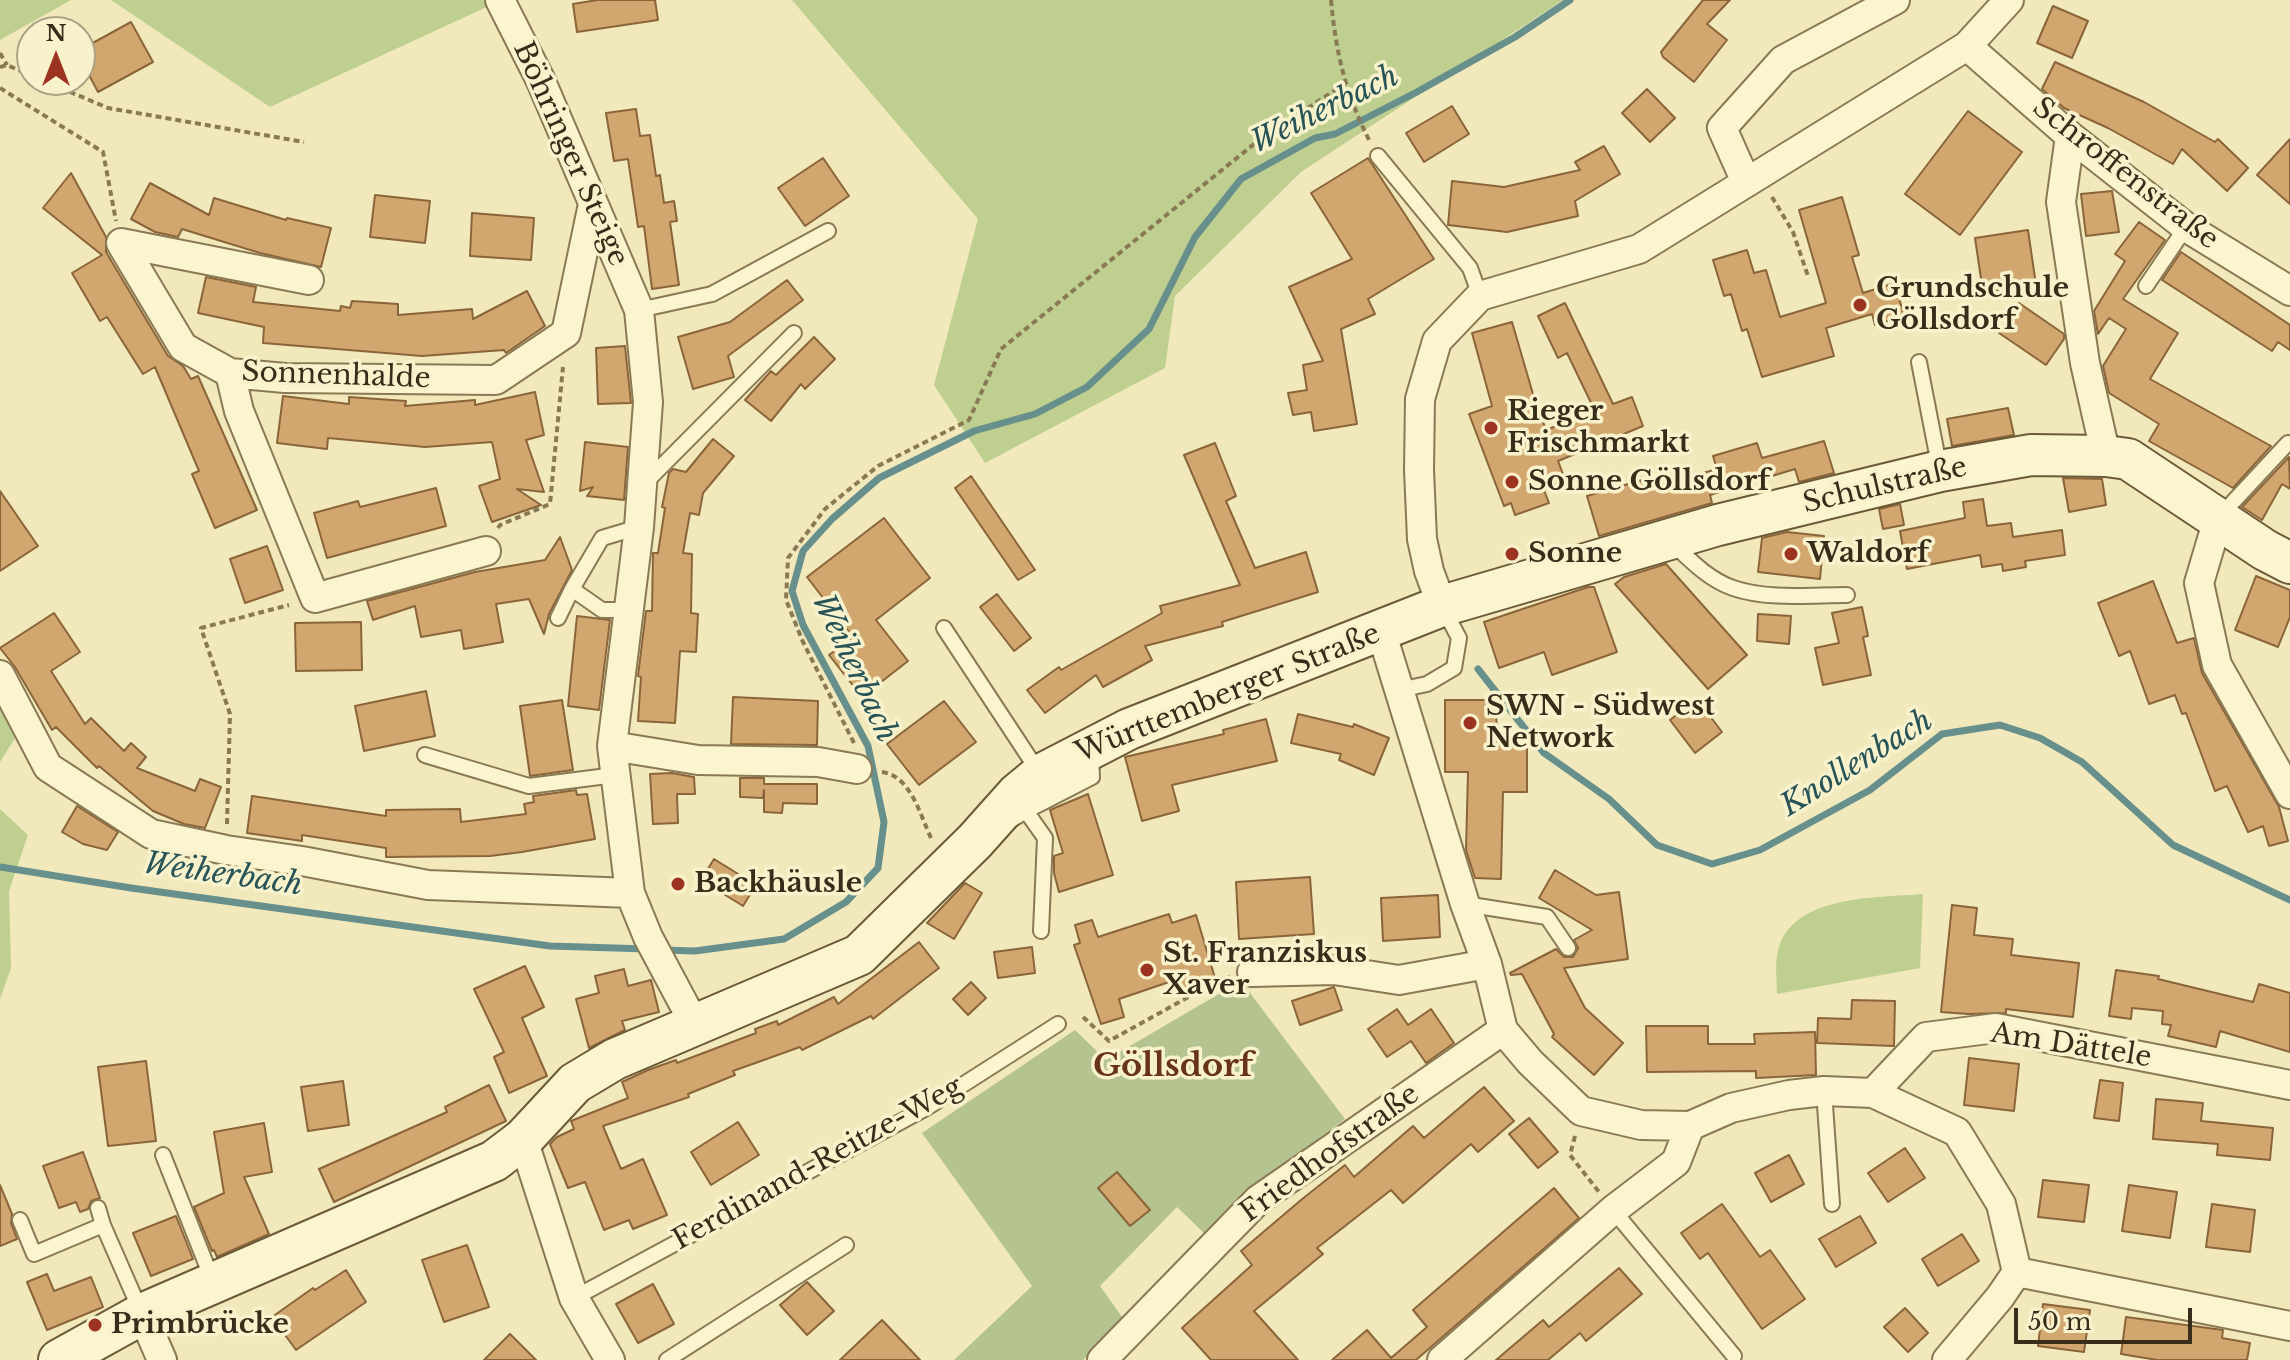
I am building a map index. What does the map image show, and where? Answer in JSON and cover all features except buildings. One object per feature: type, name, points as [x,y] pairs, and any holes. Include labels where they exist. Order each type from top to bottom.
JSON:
[{"type":"street","name":"Böhringer Steige","points":[[500,0],[540,79],[639,310],[648,402],[639,527],[612,746],[630,893],[669,980],[695,1025]]},
{"type":"street","points":[[1752,178],[1722,128],[1783,60],[1894,0]]},
{"type":"street","points":[[1442,606],[1429,571],[1422,539],[1420,399],[1437,341],[1480,296],[1639,249],[1967,46],[2009,0]]},
{"type":"street","name":"Schroffenstraße","points":[[1967,46],[2070,136],[2186,227],[2290,291]]},
{"type":"street","points":[[2070,136],[2061,202],[2085,363],[2106,456]]},
{"type":"street","points":[[566,333],[593,204]]},
{"type":"street","points":[[121,243],[309,280]]},
{"type":"street","name":"Sonnenhalde","points":[[121,243],[183,347],[230,373],[285,378],[496,380],[566,333]]},
{"type":"street","points":[[230,373],[239,411],[315,598],[486,551]]},
{"type":"street","name":"Schulstraße","points":[[1442,606],[1718,525],[1940,471],[2031,455],[2128,459],[2290,563]]},
{"type":"street","points":[[2218,519],[2199,583],[2217,665],[2290,794]]},
{"type":"street","name":"Württemberger Straße","points":[[59,1360],[142,1314],[494,1161],[523,1139],[575,1083],[615,1059],[859,955],[975,841],[1017,794],[1040,775],[1090,747],[1185,706],[1295,673],[1381,631],[1442,606]]},
{"type":"street","points":[[1381,631],[1465,904],[1487,964],[1503,1030],[1530,1062],[1581,1111],[1641,1125],[1690,1126],[1731,1108],[1824,1091],[1873,1093],[1957,1132],[2001,1204],[2017,1272],[1947,1360]]},
{"type":"street","points":[[0,675],[48,767],[151,834],[428,885],[630,893]]},
{"type":"street","points":[[612,746],[698,760],[818,762],[857,769]]},
{"type":"street","points":[[1252,972],[1334,970],[1399,980],[1487,964]]},
{"type":"street","name":"Am Dättele","points":[[1873,1093],[1926,1037],[1996,1028],[2290,1085]]},
{"type":"street","name":"Friedhofstraße","points":[[1102,1360],[1258,1200],[1503,1030]]},
{"type":"street","points":[[1442,1360],[1613,1210],[1676,1162],[1690,1126]]},
{"type":"street","points":[[523,1139],[574,1298],[610,1360]]},
{"type":"street","points":[[2017,1272],[2290,1326]]},
{"type":"street","points":[[142,1314],[162,1360]]},
{"type":"lane","points":[[1378,156],[1470,268],[1480,296]]},
{"type":"lane","points":[[2146,286],[2186,227]]},
{"type":"lane","points":[[639,310],[712,294],[828,231]]},
{"type":"lane","points":[[642,486],[794,333]]},
{"type":"lane","points":[[1919,362],[1940,471]]},
{"type":"lane","points":[[2218,519],[2288,443]]},
{"type":"lane","points":[[558,618],[602,538],[639,527]]},
{"type":"lane","points":[[1668,540],[1704,572],[1733,588],[1767,594],[1847,595]]},
{"type":"lane","points":[[572,589],[602,610],[629,610]]},
{"type":"lane","points":[[1399,690],[1427,684],[1454,668],[1459,638],[1442,606]]},
{"type":"lane","points":[[944,628],[1040,775]]},
{"type":"lane","points":[[1185,706],[1231,706]]},
{"type":"lane","points":[[975,841],[1092,777],[1090,747]]},
{"type":"lane","points":[[425,755],[529,786],[615,775]]},
{"type":"lane","points":[[1026,811],[1045,838],[1041,931]]},
{"type":"lane","points":[[1465,904],[1547,917],[1568,948]]},
{"type":"lane","name":"Ferdinand-Reitze-Weg","points":[[574,1298],[928,1107],[1058,1024]]},
{"type":"lane","points":[[1824,1091],[1832,1204]]},
{"type":"lane","points":[[163,1155],[214,1283]]},
{"type":"lane","points":[[98,1208],[142,1314]]},
{"type":"lane","points":[[1613,1210],[1734,1356]]},
{"type":"lane","points":[[20,1220],[34,1254],[103,1225]]},
{"type":"lane","points":[[667,1360],[846,1245]]},
{"type":"path","points":[[1331,0],[1335,40],[1352,105],[1378,156]]},
{"type":"path","points":[[0,53],[7,65],[16,69]]},
{"type":"path","points":[[0,67],[7,65]]},
{"type":"path","points":[[857,769],[859,753],[840,710],[803,642],[786,600],[788,558],[825,509],[878,466],[969,420],[1001,349],[1259,140],[1346,83]]},
{"type":"path","points":[[0,88],[103,152],[121,243]]},
{"type":"path","points":[[80,96],[108,108],[304,142]]},
{"type":"path","points":[[1752,178],[1793,232],[1808,276]]},
{"type":"path","points":[[486,551],[500,525],[550,504],[566,333]]},
{"type":"path","points":[[226,850],[230,714],[201,628],[315,598]]},
{"type":"path","points":[[891,773],[905,784],[946,869]]},
{"type":"path","points":[[1083,1017],[1109,1041],[1221,979],[1252,972]]},
{"type":"path","points":[[1581,1111],[1570,1155],[1613,1210]]},
{"type":"green space","points":[[0,0],[71,0],[43,16],[16,16],[16,31],[0,40]]},
{"type":"green space","points":[[111,0],[488,0],[491,5],[270,107]]},
{"type":"green space","points":[[792,0],[1563,0],[1301,172],[1175,296],[1165,368],[985,463],[934,385],[978,219]]},
{"type":"green space","points":[[0,708],[15,738],[0,762]]},
{"type":"green space","points":[[0,809],[28,835],[9,891],[11,968],[0,999]]},
{"type":"green space","points":[[1923,894],[1920,968],[1777,994],[1777,957],[1784,936],[1797,921],[1815,910],[1836,903]]},
{"type":"green space","points":[[1241,981],[1345,1119],[1248,1191],[1207,1236],[1177,1207],[1100,1286],[1125,1321],[1083,1360],[954,1360],[1032,1286],[922,1133],[1075,1030],[1106,1060]]},
{"type":"waterway","name":"Weiherbach","points":[[664,950],[695,951],[784,939],[846,902],[878,868],[884,822],[868,746],[803,625],[792,591],[803,551],[832,519],[879,478],[974,431],[1035,414],[1087,387],[1149,329],[1195,237],[1241,179],[1315,138],[1335,134],[1415,93],[1515,37],[1570,0]]},
{"type":"waterway","name":"Knollenbach","points":[[1478,669],[1544,753],[1609,799],[1657,845],[1712,864],[1760,850],[1870,790],[1942,734],[2000,725],[2040,738],[2082,762],[2173,845],[2290,900]]},
{"type":"waterway","name":"Weiherbach","points":[[0,867],[550,946],[647,949]]},
{"type":"place","name":"Grundschule Göllsdorf","points":[[1860,305]]},
{"type":"place","name":"Rieger Frischmarkt","points":[[1491,428]]},
{"type":"place","name":"Sonne Göllsdorf","points":[[1512,482]]},
{"type":"place","name":"Sonne","points":[[1512,554]]},
{"type":"place","name":"Waldorf","points":[[1791,554]]},
{"type":"place","name":"SWN - Südwest Network","points":[[1470,723]]},
{"type":"place","name":"Backhäusle","points":[[678,884]]},
{"type":"place","name":"St. Franziskus Xaver","points":[[1147,970]]},
{"type":"place","name":"Primbrücke","points":[[95,1325]]},
{"type":"district","name":"Göllsdorf","points":[[1173,1067]]}]
